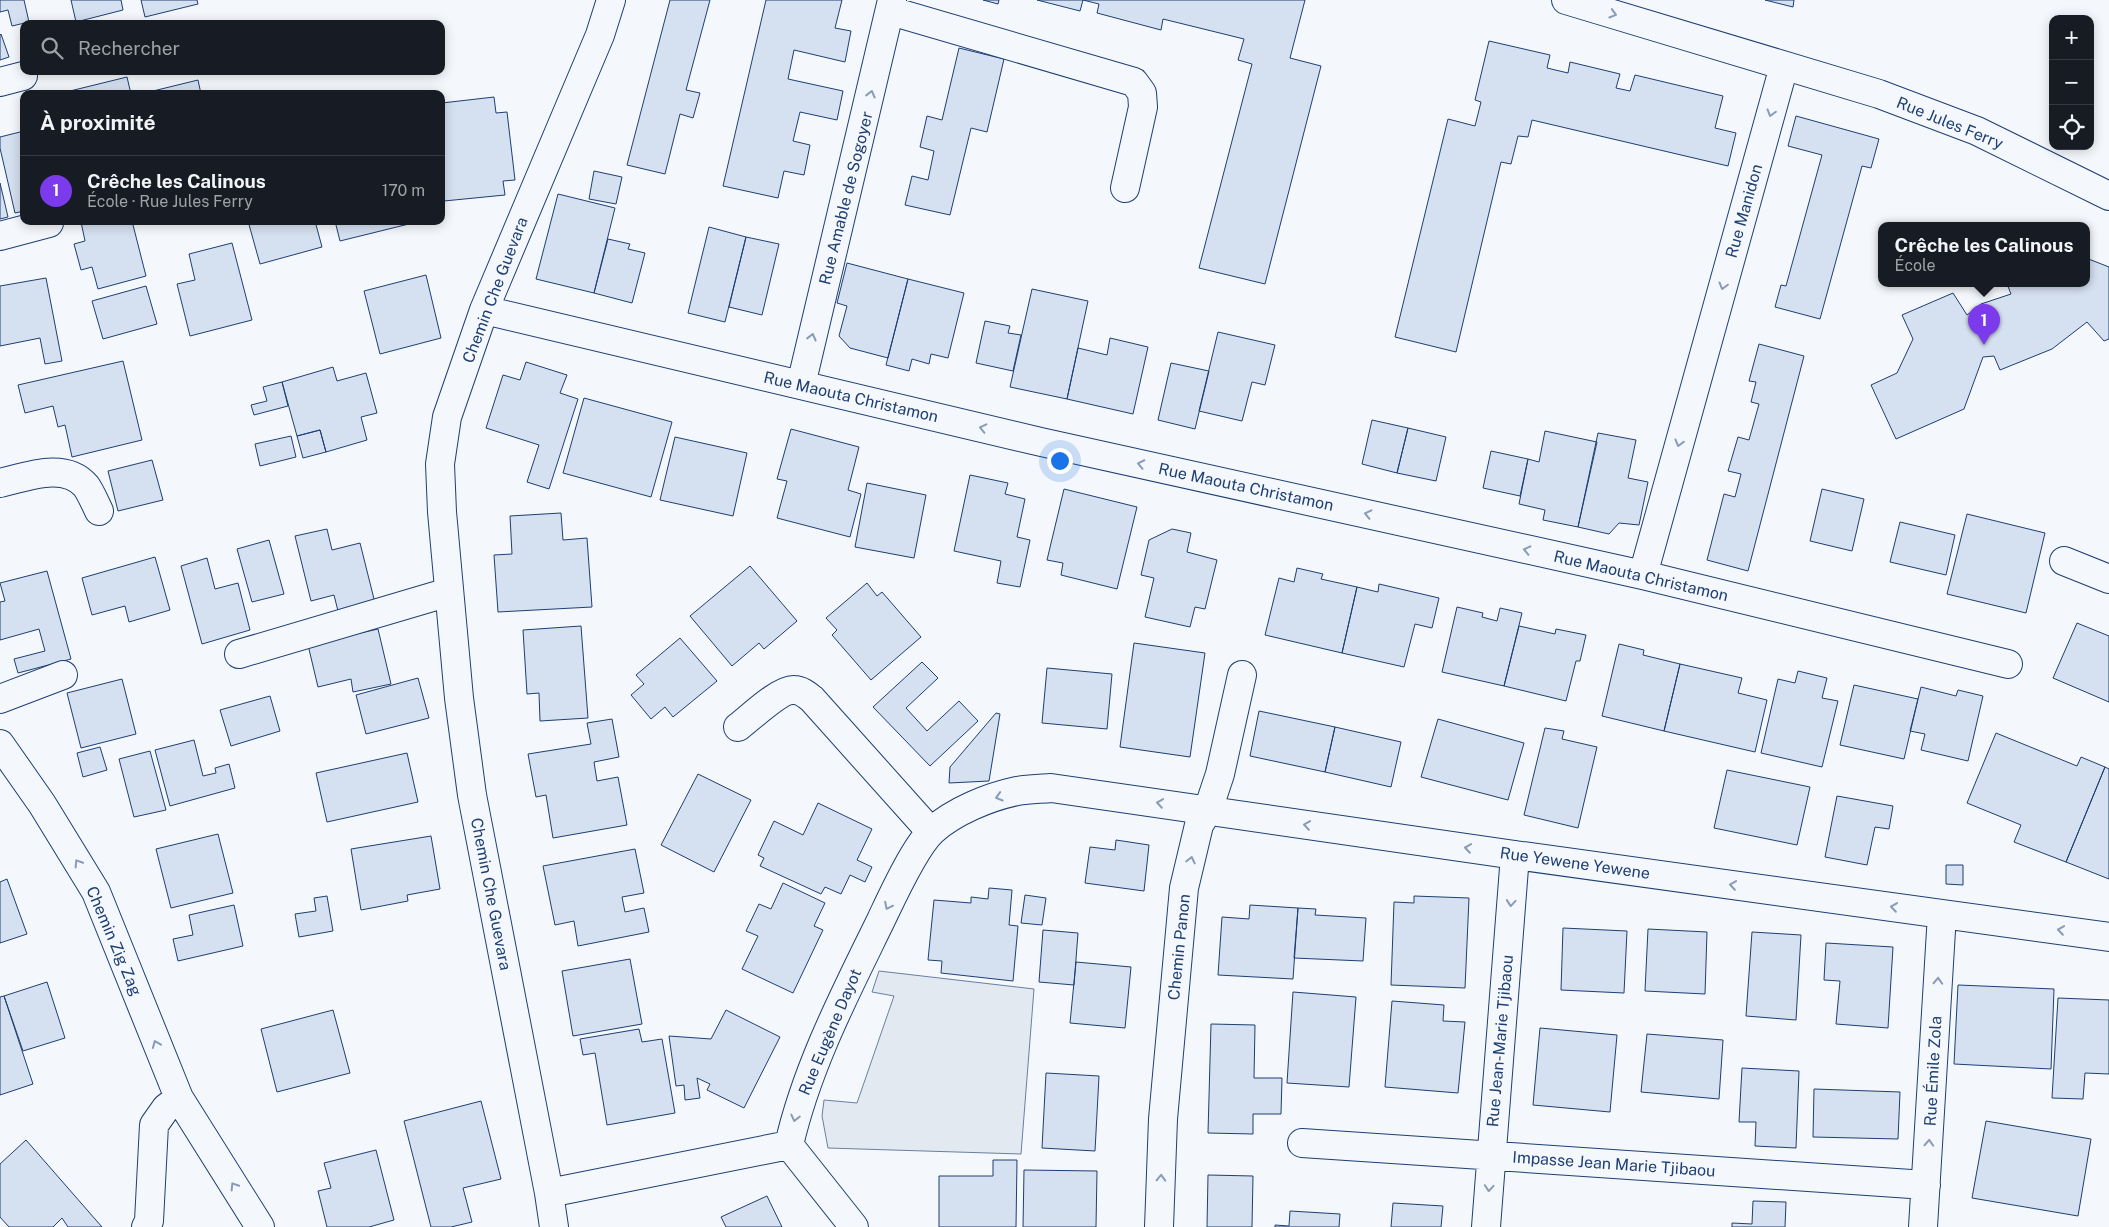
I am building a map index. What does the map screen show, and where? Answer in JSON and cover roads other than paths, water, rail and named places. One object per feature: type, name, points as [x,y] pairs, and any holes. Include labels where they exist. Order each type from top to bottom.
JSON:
[{"type":"street","name":"Chemin Che Guevara","points":[[554,1227],[549,1192],[472,795],[458,698],[440,464],[447,418],[484,310],[600,35],[611,0]]},
{"type":"street","points":[[1566,0],[1784,66]]},
{"type":"street","name":"Rue Amable de Sogoyer","points":[[801,385],[891,6],[1134,82],[1142,93],[1143,107],[1125,188]]},
{"type":"street","name":"Rue Jules Ferry","points":[[1784,66],[1878,94],[1965,126],[2109,196]]},
{"type":"street","name":"Rue Manidon","points":[[1643,575],[1784,66]]},
{"type":"street","points":[[0,236],[41,225]]},
{"type":"street","name":"Rue Maouta Christamon","points":[[484,310],[1041,442],[1643,575],[2008,664]]},
{"type":"street","points":[[0,483],[47,472],[72,475],[86,486],[99,511]]},
{"type":"street","points":[[2064,561],[2109,579]]},
{"type":"street","points":[[238,654],[449,592]]},
{"type":"street","points":[[0,699],[64,675]]},
{"type":"street","name":"Chemin Panon","points":[[1159,1227],[1163,1119],[1184,888],[1199,825],[1208,810],[1220,774],[1242,675]]},
{"type":"street","points":[[738,727],[784,692],[794,690],[804,693],[812,699],[932,832]]},
{"type":"street","name":"Chemin Zig Zag","points":[[0,744],[42,804],[96,892],[179,1098],[260,1227]]},
{"type":"street","name":"Rue Eugène Dayot","points":[[789,1145],[797,1110],[841,1003],[890,901],[918,850],[932,832],[951,818],[985,801],[1018,791],[1051,788],[1208,810]]},
{"type":"street","name":"Rue Yewene Yewene","points":[[1208,810],[1515,855],[2109,937]]},
{"type":"street","name":"Rue Jean-Marie Tjibaou","points":[[1486,1227],[1515,855]]},
{"type":"street","name":"Rue Émile Zola","points":[[1923,1227],[1942,914]]},
{"type":"street","points":[[146,1227],[149,1221],[154,1125],[166,1108],[179,1098]]},
{"type":"street","name":"Impasse Jean Marie Tjibaou","points":[[1302,1144],[1926,1185]]},
{"type":"street","points":[[549,1192],[789,1145],[854,1227]]},
{"type":"place","name":"Crêche les Calinous","points":[[1984,345]]}]
